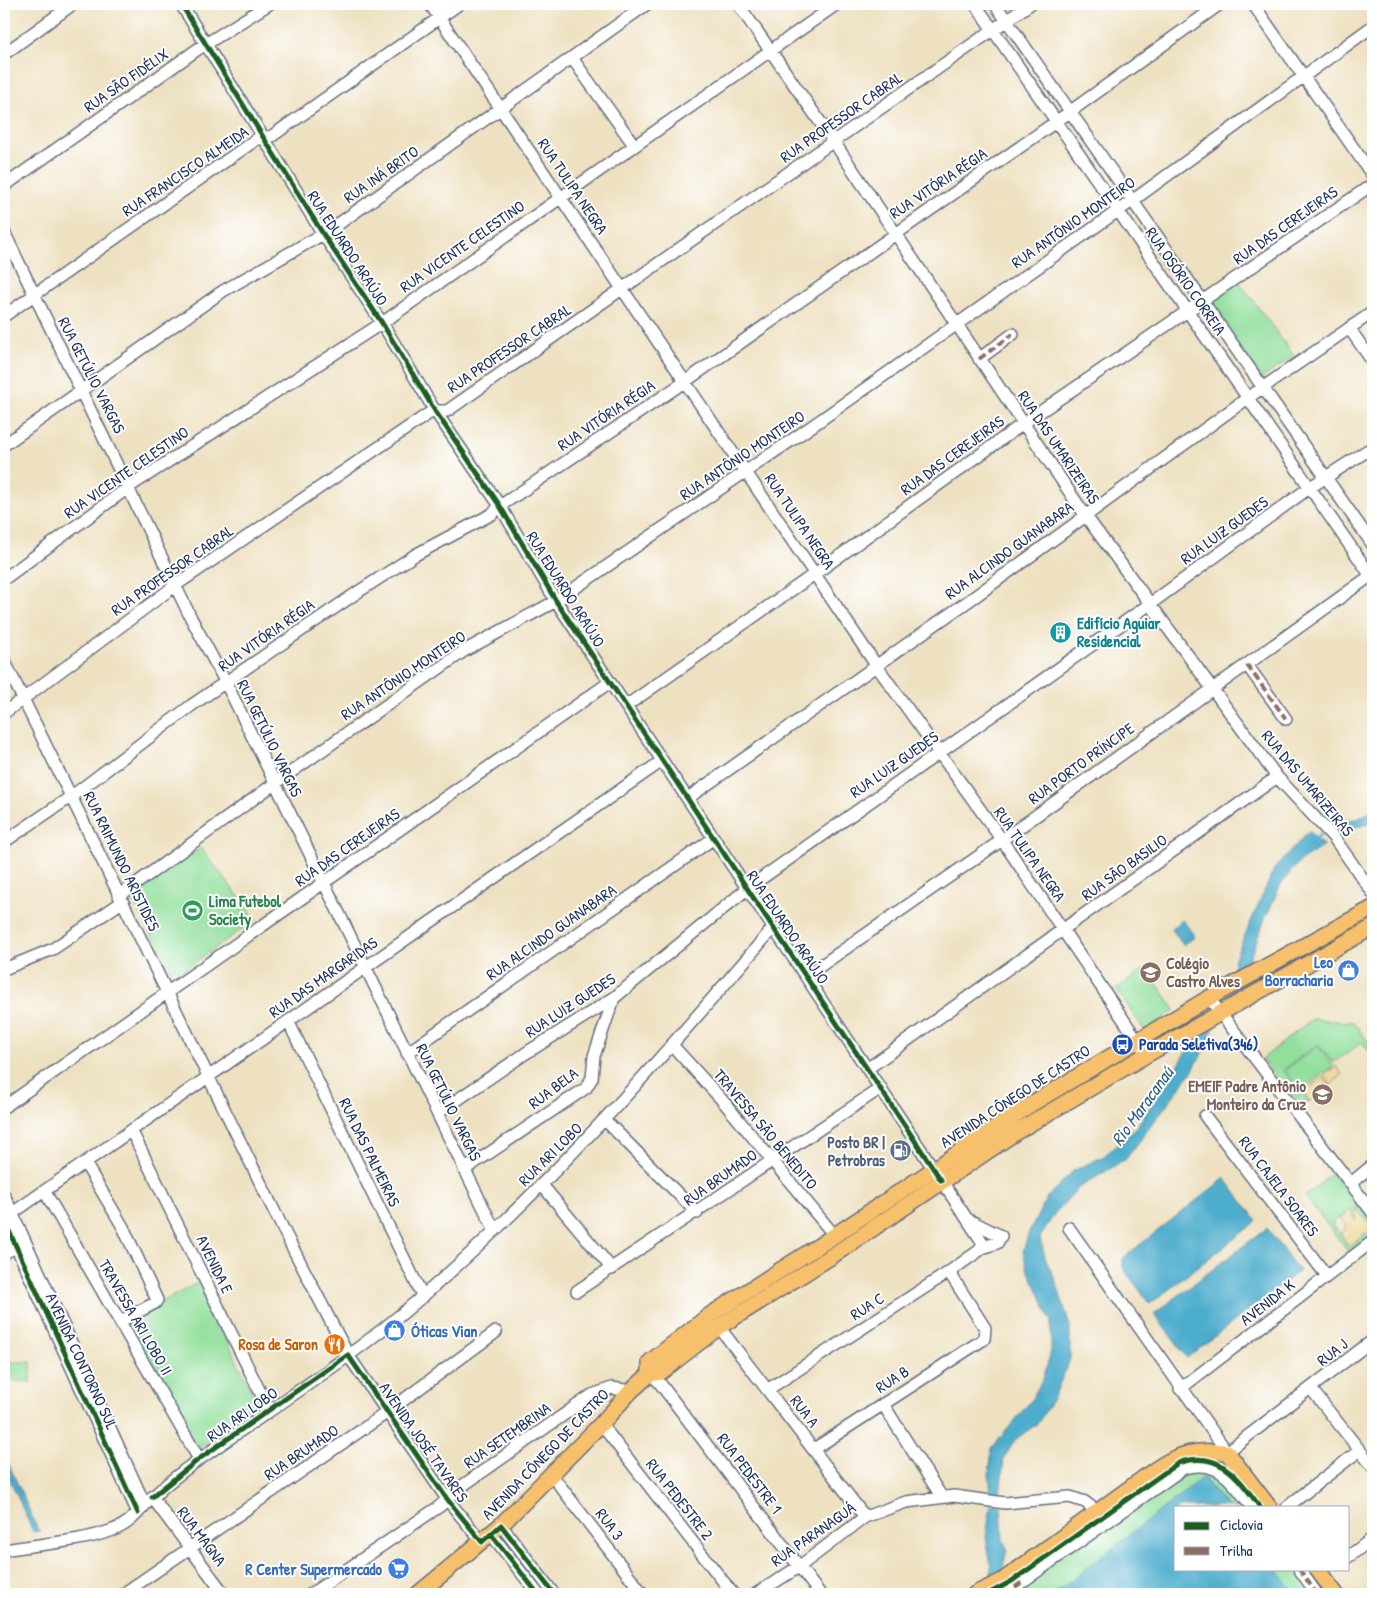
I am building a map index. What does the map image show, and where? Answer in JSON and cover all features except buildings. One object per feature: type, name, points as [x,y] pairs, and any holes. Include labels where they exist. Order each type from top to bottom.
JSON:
[{"type":"main road","name":"AVENIDA CÔNEGO DE CASTRO","points":[[418,1594],[491,1534],[601,1424],[631,1390],[650,1374],[661,1372],[714,1321],[938,1175],[1033,1103],[1208,998],[1373,908]]},
{"type":"main road","name":"AVENIDA CÔNEGO DE CASTRO","points":[[824,1251],[834,1235],[1146,1054],[1373,927]]},
{"type":"main road","points":[[975,1594],[1000,1588],[1098,1512],[1174,1458],[1194,1451],[1227,1452],[1268,1506]]},
{"type":"main road","points":[[1324,1572],[1336,1594]]},
{"type":"street","points":[[4,54],[73,4]]},
{"type":"street","name":"RUA EDUARDO ARAÚJO","points":[[181,4],[322,234],[382,323],[435,411],[500,506],[556,601],[867,1070],[881,1088],[967,1219],[983,1247]]},
{"type":"street","name":"RUA SÃO FIDÉLIX","points":[[4,186],[269,4]]},
{"type":"street","name":"RUA TULIPA NEGRA","points":[[430,4],[816,573],[876,665],[1002,840],[1146,1054]]},
{"type":"street","name":"RUA FRANCISCO ALMEIDA","points":[[4,316],[257,139],[272,136],[459,4]]},
{"type":"street","name":"RUA INÁ BRITO","points":[[4,445],[81,389],[223,291],[322,234],[502,109],[648,4]]},
{"type":"street","name":"RUA DAS UMARIZEIRAS","points":[[738,4],[895,232],[1084,515],[1277,777],[1334,838],[1373,893]]},
{"type":"street","name":"RUA VICENTE CELESTINO","points":[[4,579],[129,487],[382,323],[560,196],[837,4]]},
{"type":"street","name":"RUA OSÓRIO CORREIA","points":[[975,4],[1188,313],[1249,397],[1309,488],[1372,575]]},
{"type":"street","name":"RUA OSÓRIO CORREIA","points":[[995,4],[1264,387],[1373,546]]},
{"type":"street","name":"RUA PROFESSOR CABRAL","points":[[4,712],[23,700],[176,585],[435,411],[447,411],[1030,4]]},
{"type":"street","name":"RUA VITÓRIA RÉGIA","points":[[4,842],[72,796],[192,705],[399,565],[492,514],[500,506],[686,381],[895,232],[1070,112],[1220,4]]},
{"type":"street","points":[[1253,4],[1373,176]]},
{"type":"street","name":"RUA ANTÔNIO MONTEIRO","points":[[4,968],[53,949],[274,784],[464,651],[556,601],[747,471],[1118,211],[1373,26]]},
{"type":"street","points":[[572,58],[634,145]]},
{"type":"street","name":"RUA DAS CEREJEIRAS","points":[[626,706],[816,573],[1024,423],[1188,313],[1373,184]]},
{"type":"street","name":"RUA GETÚLIO VARGAS","points":[[4,232],[33,295],[495,1231]]},
{"type":"street","name":"RUA ALCINDO GUANABARA","points":[[688,798],[977,595],[1084,515],[1249,397],[1373,312]]},
{"type":"street","points":[[1349,328],[1373,362]]},
{"type":"street","points":[[979,359],[1012,334]]},
{"type":"street","name":"RUA LUIZ GUEDES","points":[[438,1113],[526,1053],[614,998],[748,888],[1150,604],[1309,488],[1373,447]]},
{"type":"street","name":"RUA PORTO PRÍNCIPE","points":[[806,976],[1002,840],[1372,575]]},
{"type":"street","name":"RUA RAIMUNDO ARISTIDES","points":[[4,660],[209,1078]]},
{"type":"street","points":[[1247,665],[1286,719]]},
{"type":"street","name":"RUA DAS CEREJEIRAS","points":[[4,1107],[168,991],[325,884],[610,682]]},
{"type":"street","name":"RUA DAS MARGARIDAS","points":[[7,1218],[662,761]]},
{"type":"street","name":"RUA SÃO BASILIO","points":[[867,1070],[1277,777]]},
{"type":"street","name":"RUA ALCINDO GUANABARA","points":[[407,1054],[714,838]]},
{"type":"street","name":"RUA ARI LOBO","points":[[5,1547],[45,1544],[113,1530],[128,1522],[199,1459],[348,1355],[423,1297],[495,1231],[606,1121],[773,928]]},
{"type":"street","name":"RUA BELA","points":[[464,1170],[586,1088],[592,1078],[594,1056],[614,998]]},
{"type":"street","points":[[1208,998],[1373,1213]]},
{"type":"street","name":"RUA DAS PALMEIRAS","points":[[288,1021],[423,1297]]},
{"type":"street","name":"TRAVESSA SÃO BENEDITO","points":[[672,1045],[722,1100],[834,1235]]},
{"type":"street","name":"AVENIDA JOSÉ TAVARES","points":[[209,1078],[286,1235],[348,1355],[386,1413],[447,1499],[491,1534],[554,1594]]},
{"type":"street","name":"RUA BRUMADO","points":[[577,1291],[697,1213],[881,1088]]},
{"type":"street","name":"RUA CAJELA SOARES","points":[[1205,1116],[1327,1276]]},
{"type":"street","points":[[606,1121],[697,1213]]},
{"type":"street","name":"AVENIDA E","points":[[132,1132],[269,1410]]},
{"type":"street","points":[[85,1163],[123,1227],[157,1300],[155,1303],[120,1322]]},
{"type":"street","points":[[1351,1183],[1373,1165]]},
{"type":"street","points":[[542,1185],[612,1269]]},
{"type":"street","name":"TRAVESSA ARI LOBO II","points":[[45,1192],[199,1459]]},
{"type":"street","name":"AVENIDA CONTORNO SUL","points":[[4,1195],[7,1218],[145,1505]]},
{"type":"street","name":"RUA C","points":[[767,1390],[949,1272],[983,1247],[997,1244],[1001,1236],[967,1219]]},
{"type":"street","points":[[1069,1228],[1178,1382],[1180,1389],[1227,1452]]},
{"type":"street","name":"AVENIDA K","points":[[1180,1389],[1373,1241]]},
{"type":"street","points":[[4,1253],[21,1245]]},
{"type":"street","name":"RUA B","points":[[814,1449],[981,1341],[986,1335],[985,1328],[949,1272]]},
{"type":"street","name":"RUA A","points":[[714,1321],[865,1517]]},
{"type":"street","name":"RUA BRUMADO","points":[[123,1594],[386,1413],[496,1332]]},
{"type":"street","name":"RUA J","points":[[1227,1452],[1373,1341]]},
{"type":"street","name":"RUA PEDESTRE 1","points":[[650,1374],[659,1382],[820,1594]]},
{"type":"street","name":"RUA SETEMBRINA","points":[[311,1594],[440,1506],[455,1491],[592,1395],[612,1388],[631,1390]]},
{"type":"street","points":[[1311,1389],[1373,1467]]},
{"type":"street","points":[[883,1404],[941,1496]]},
{"type":"street","name":"RUA PEDESTRE 2","points":[[601,1424],[733,1594]]},
{"type":"street","points":[[1288,1506],[1360,1450]]},
{"type":"street","points":[[1000,1588],[1184,1468],[1206,1466],[1222,1472],[1229,1477],[1251,1506]]},
{"type":"street","name":"RUA 3","points":[[551,1474],[643,1594]]},
{"type":"street","name":"RUA PARANAGUÁ","points":[[756,1594],[800,1566],[865,1517],[906,1502],[941,1496],[954,1496],[1004,1504],[1070,1497],[1085,1502],[1098,1512]]},
{"type":"street","name":"RUA MAGNA","points":[[145,1505],[191,1547],[224,1594]]},
{"type":"street","name":"AVENIDA JOSÉ TAVARES","points":[[491,1534],[538,1594]]},
{"type":"street","points":[[1350,1555],[1373,1538]]},
{"type":"street","points":[[1299,1570],[1317,1594]]},
{"type":"green space","points":[[1238,280],[1294,356],[1261,379],[1206,301]]},
{"type":"green space","name":"Lima Futebol Society","points":[[201,848],[256,919],[174,977],[133,900],[133,896]]},
{"type":"green space","points":[[1146,968],[1175,1010],[1145,1031],[1116,989]]},
{"type":"green space","points":[[1312,1019],[1353,1022],[1373,1048],[1373,1057],[1362,1042],[1333,1063],[1318,1044],[1283,1070],[1300,1092],[1292,1098],[1262,1059]]},
{"type":"green space","points":[[1318,1046],[1333,1066],[1301,1091],[1285,1070]]},
{"type":"green space","points":[[1303,1092],[1309,1102],[1300,1109],[1293,1100]]},
{"type":"green space","points":[[1334,1172],[1373,1223],[1373,1234],[1349,1253],[1305,1196]],"holes":[[[1351,1208],[1353,1221],[1357,1218],[1356,1208],[1372,1228],[1350,1246],[1332,1224],[1339,1218],[1344,1217]]]},
{"type":"green space","points":[[199,1282],[259,1407],[196,1450],[125,1322]]},
{"type":"green space","points":[[4,1362],[31,1362],[31,1382],[4,1381]]},
{"type":"green space","points":[[1215,1468],[1251,1506],[1226,1506],[1203,1477],[1054,1594],[1005,1594],[1170,1475]]},
{"type":"green space","points":[[1277,1570],[1300,1570],[1317,1594],[1296,1594]]},
{"type":"sand","points":[[1336,1066],[1342,1075],[1331,1084],[1324,1075]]},
{"type":"sand","points":[[1323,1077],[1330,1086],[1309,1102],[1303,1092]]},
{"type":"sand","points":[[1356,1207],[1372,1228],[1349,1246],[1340,1233],[1347,1227],[1339,1218],[1344,1217],[1351,1208],[1354,1220],[1357,1218]]},
{"type":"water","points":[[1373,810],[1373,822],[1364,825],[1337,831],[1325,821],[1358,819]]},
{"type":"water","points":[[1309,831],[1324,846],[1302,860],[1291,871],[1279,888],[1249,960],[1243,970],[1235,973],[1233,967],[1235,958],[1274,869]]},
{"type":"water","points":[[1183,920],[1195,937],[1183,945],[1171,928]]},
{"type":"water","name":"Rio Maracanaú","points":[[1215,1024],[1209,1041],[1193,1070],[1126,1159],[1077,1189],[1055,1213],[1040,1238],[1070,1326],[1070,1359],[1054,1397],[1038,1423],[1015,1440],[1004,1458],[1000,1495],[991,1494],[989,1474],[992,1448],[1030,1402],[1043,1379],[1051,1351],[1051,1321],[1027,1268],[1023,1251],[1029,1232],[1047,1197],[1073,1171],[1104,1156],[1134,1130],[1175,1072],[1196,1034]]},
{"type":"water","points":[[1225,1178],[1257,1221],[1150,1304],[1123,1268],[1123,1258]]},
{"type":"water","points":[[1267,1228],[1299,1271],[1187,1358],[1154,1314]]},
{"type":"water","points":[[4,1453],[40,1531],[33,1532],[4,1466]]},
{"type":"water","points":[[1203,1477],[1226,1506],[1174,1506],[1174,1570],[1277,1570],[1296,1594],[1054,1594]]},
{"type":"water","points":[[991,1504],[1001,1506],[1003,1539],[1007,1549],[1003,1567],[1002,1594],[991,1594],[991,1566],[986,1537]]},
{"type":"waterway","name":"Rio Maracanaú","points":[[1315,839],[1324,832]]},
{"type":"marked path","points":[[979,359],[1013,334]]},
{"type":"marked path","points":[[1247,665],[1286,719]]},
{"type":"marked path","points":[[1300,1570],[1317,1594]]},
{"type":"marked path","points":[[1005,1594],[1024,1581]]},
{"type":"cycle path","points":[[181,4],[323,234],[382,323],[435,411],[500,506],[556,601],[941,1180]]},
{"type":"cycle path","points":[[4,1220],[138,1513]]},
{"type":"cycle path","points":[[152,1497],[199,1459],[348,1355],[447,1499],[482,1542],[501,1525],[554,1594]]},
{"type":"cycle path","points":[[988,1594],[1012,1581],[1178,1463],[1205,1460],[1226,1468],[1244,1485],[1259,1506]]},
{"type":"cycle path","points":[[491,1534],[538,1594]]},
{"type":"place","name":"Edifício Aguiar Residencial","points":[[1061,632]]},
{"type":"place","name":"Lima Futebol Society","points":[[193,910]]},
{"type":"place","name":"Leo Borracharia","points":[[1349,971]]},
{"type":"place","name":"Colégio Castro Alves","points":[[1150,972]]},
{"type":"place","name":"Parada Seletiva(346)","points":[[1123,1044]]},
{"type":"place","name":"EMEIF Padre Antônio Monteiro da Cruz","points":[[1322,1095]]},
{"type":"place","name":"Posto BR | Petrobras","points":[[901,1151]]},
{"type":"place","name":"Óticas Vian","points":[[395,1331]]},
{"type":"place","name":"Rosa de Saron","points":[[334,1344]]},
{"type":"place","name":"R Center Supermercado","points":[[398,1569]]}]
